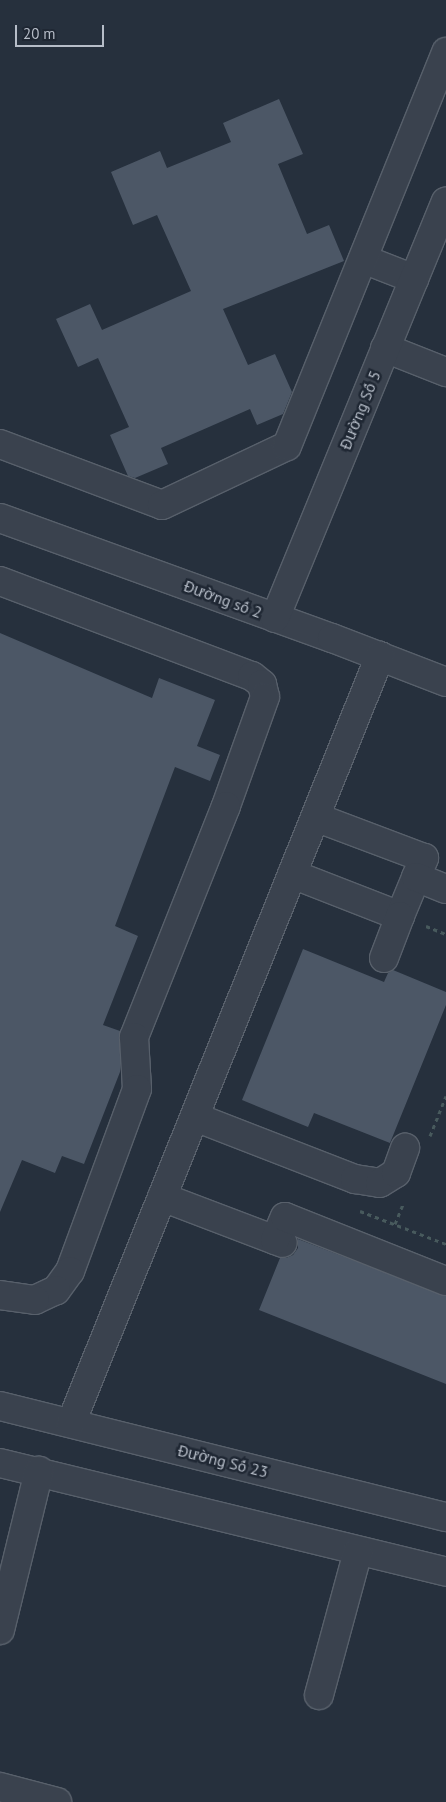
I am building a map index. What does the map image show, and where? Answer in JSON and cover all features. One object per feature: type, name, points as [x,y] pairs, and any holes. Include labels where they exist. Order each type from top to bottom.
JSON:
[{"type":"street","points":[[0,444],[162,505],[287,446],[446,52]]},
{"type":"street","name":"Đường Số 5","points":[[275,618],[446,202]]},
{"type":"street","points":[[363,258],[414,279]]},
{"type":"street","points":[[385,348],[446,372]]},
{"type":"street","name":"Đường số 2","points":[[0,518],[380,656],[446,682]]},
{"type":"street","points":[[0,581],[252,676],[262,684],[265,697],[226,806],[134,1037],[137,1088],[70,1271],[56,1290],[35,1300],[0,1295]]},
{"type":"street","points":[[71,1424],[380,656]]},
{"type":"street","points":[[316,817],[424,858],[384,958]]},
{"type":"street","points":[[292,874],[400,916]]},
{"type":"street","points":[[416,877],[446,889]]},
{"type":"street","points":[[195,1117],[355,1179],[380,1184],[396,1173],[405,1148]]},
{"type":"street","points":[[162,1197],[279,1241],[285,1216],[446,1281]]},
{"type":"street","name":"Đường Số 23","points":[[0,1406],[446,1517]]},
{"type":"street","points":[[0,1463],[446,1572]]},
{"type":"street","points":[[0,1630],[38,1472]]},
{"type":"street","points":[[319,1695],[358,1551]]},
{"type":"street","points":[[0,1787],[57,1802]]},
{"type":"building","points":[[279,99],[303,154],[278,164],[307,234],[329,225],[344,261],[223,309],[248,365],[275,354],[292,392],[283,414],[257,425],[250,409],[161,448],[168,464],[135,478],[128,476],[110,435],[129,427],[98,358],[78,367],[56,319],[90,304],[102,330],[191,291],[157,215],[133,225],[111,172],[160,151],[167,168],[231,142],[223,123]]},
{"type":"building","points":[[0,633],[152,698],[159,678],[215,700],[197,746],[220,755],[210,781],[175,767],[115,926],[138,936],[103,1025],[120,1031],[120,1072],[84,1164],[62,1156],[55,1173],[22,1160],[0,1212]]},
{"type":"building","points":[[303,949],[384,982],[388,973],[393,970],[446,992],[446,1005],[390,1143],[314,1113],[308,1127],[242,1100]]},
{"type":"building","points":[[298,1239],[446,1296],[446,1384],[259,1310],[280,1258],[293,1255],[298,1248]]}]
